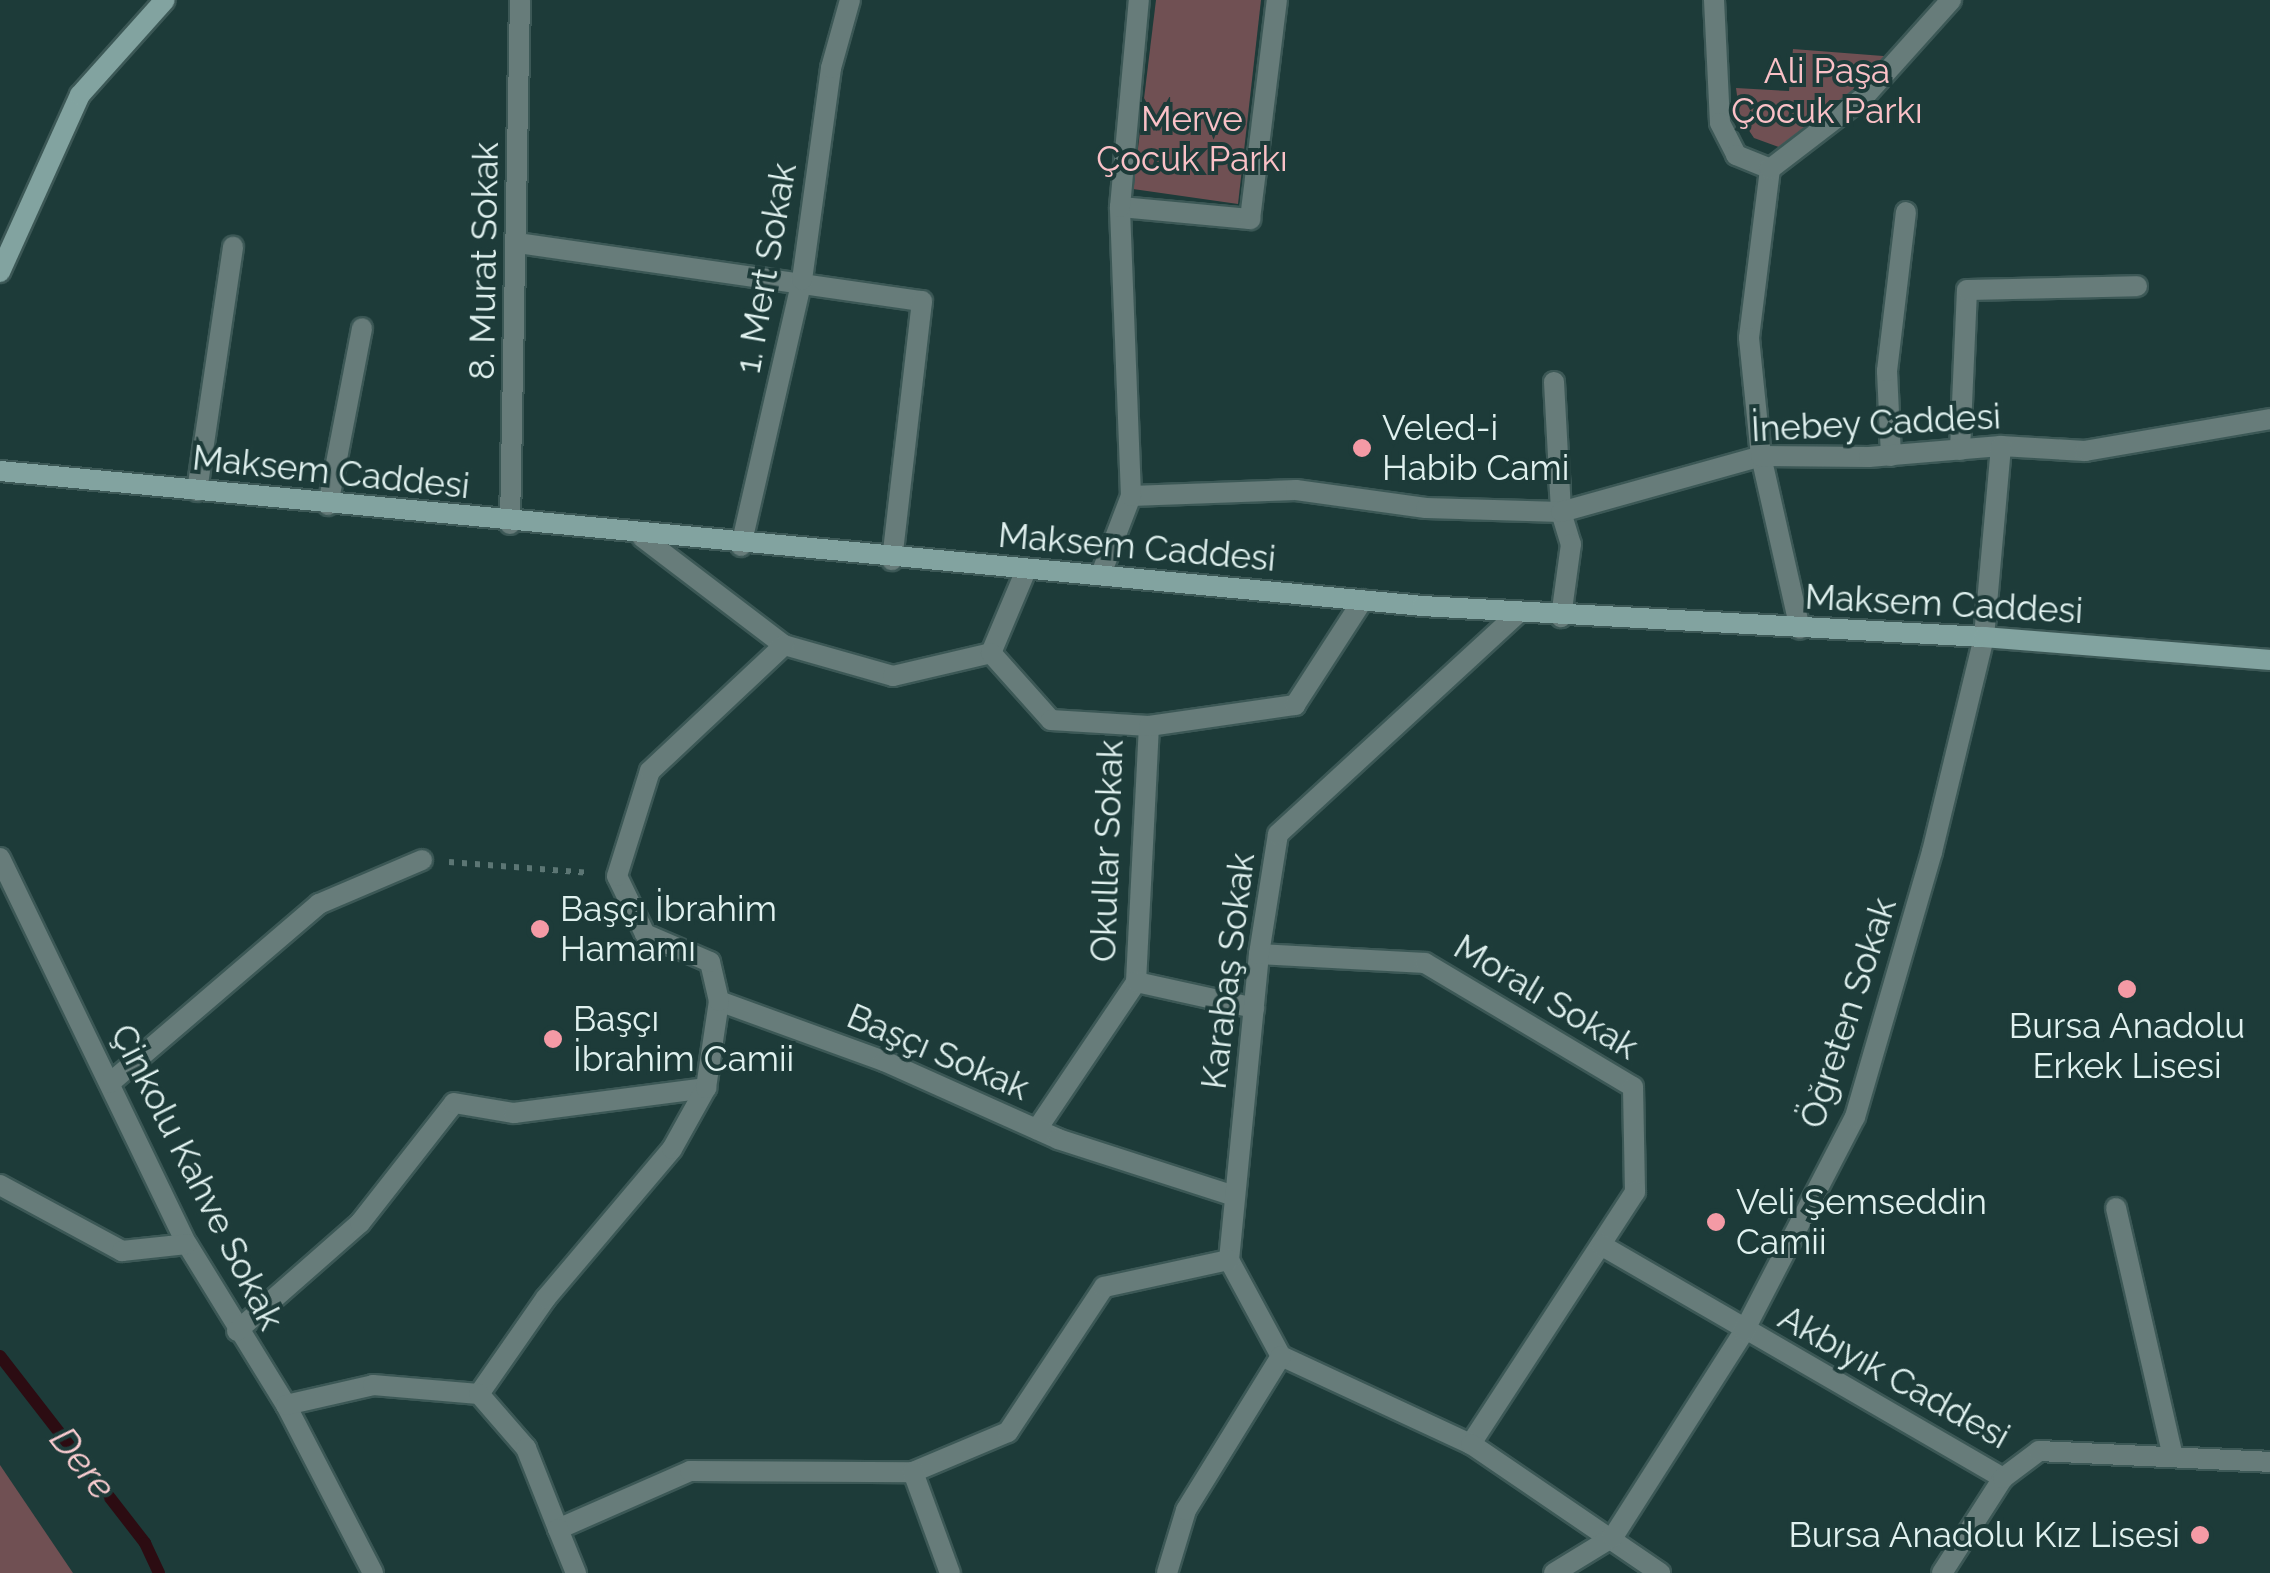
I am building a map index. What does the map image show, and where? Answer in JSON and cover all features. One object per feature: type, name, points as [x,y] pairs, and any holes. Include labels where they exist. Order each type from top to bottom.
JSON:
[{"type":"main road","points":[[0,272],[80,95],[165,0]]},
{"type":"main road","name":"Maksem Caddesi","points":[[0,471],[642,537],[1102,574],[1517,614],[1984,637],[2270,660]]},
{"type":"street","name":"8. Murat Sokak","points":[[510,524],[520,0]]},
{"type":"street","name":"1. Mert Sokak","points":[[741,546],[802,280],[832,68],[850,0]]},
{"type":"street","points":[[1102,574],[1131,496],[1120,207],[1139,0]]},
{"type":"street","points":[[1120,207],[1250,220],[1277,0]]},
{"type":"street","points":[[1714,0],[1720,123],[1736,155],[1770,169]]},
{"type":"street","points":[[1800,629],[1761,456],[1749,338],[1770,169],[1865,96],[1951,0]]},
{"type":"street","points":[[1891,456],[1888,371],[1906,212]]},
{"type":"street","points":[[518,243],[802,280],[922,300],[892,560]]},
{"type":"street","points":[[197,491],[233,247]]},
{"type":"street","points":[[1960,450],[1967,290],[2137,286]]},
{"type":"street","points":[[328,505],[362,328]]},
{"type":"street","points":[[1554,382],[1561,512],[1571,544],[1561,617]]},
{"type":"street","name":"İnebey Caddesi","points":[[1131,496],[1296,490],[1426,508],[1561,512],[1761,456],[1891,456],[2000,446],[2085,451],[2270,420]]},
{"type":"street","name":"Öğreten Sokak","points":[[1614,1537],[1744,1331],[1855,1117],[1932,852],[1984,637],[2000,446]]},
{"type":"street","points":[[642,537],[784,646],[894,676],[992,653],[1026,570]]},
{"type":"street","points":[[1149,726],[1295,705],[1364,600]]},
{"type":"street","name":"Karabaş Sokak","points":[[1229,1260],[1259,954],[1278,834],[1517,614]]},
{"type":"street","points":[[480,1394],[546,1298],[672,1149],[706,1088],[720,1001],[710,962],[645,934],[617,876],[650,771],[784,646]]},
{"type":"street","name":"Okullar Sokak","points":[[992,653],[1052,720],[1149,726],[1136,982],[1037,1129]]},
{"type":"street","name":"Çinkolu Kahve Sokak","points":[[0,858],[187,1244],[286,1405],[373,1573]]},
{"type":"street","points":[[110,1082],[319,904],[422,860]]},
{"type":"street","name":"Moralı Sokak","points":[[1259,954],[1425,962],[1633,1087],[1635,1192],[1471,1444]]},
{"type":"street","points":[[1136,982],[1254,1008]]},
{"type":"street","name":"Başçı Sokak","points":[[720,1001],[884,1061],[1037,1129],[1234,1196]]},
{"type":"street","points":[[237,1331],[360,1223],[454,1103],[514,1113],[706,1088]]},
{"type":"street","points":[[0,1185],[122,1251],[187,1244]]},
{"type":"street","points":[[2116,1208],[2173,1457]]},
{"type":"street","name":"Akbıyık Caddesi","points":[[1601,1245],[2003,1478],[2039,1451],[2270,1462]]},
{"type":"street","points":[[558,1529],[690,1472],[913,1472],[1008,1432],[1104,1287],[1229,1260],[1281,1356],[1471,1444],[1614,1537],[1660,1573]]},
{"type":"street","points":[[1167,1573],[1186,1510],[1281,1356]]},
{"type":"street","points":[[286,1405],[373,1385],[480,1394],[526,1448],[576,1573]]},
{"type":"street","points":[[913,1472],[950,1573]]},
{"type":"street","points":[[1942,1573],[2003,1478]]},
{"type":"street","points":[[1554,1573],[1614,1537]]},
{"type":"path","points":[[422,860],[617,876]]},
{"type":"green space","name":"Merve Çocuk Parkı","points":[[1156,0],[1261,0],[1238,204],[1133,189]]},
{"type":"green space","name":"Ali Paşa Çocuk Parkı","points":[[1793,49],[1909,58],[1855,117],[1795,153],[1754,138],[1740,117],[1736,88],[1789,91]]},
{"type":"green space","points":[[0,1465],[73,1573],[0,1573]]},
{"type":"waterway","name":"Dere","points":[[0,1356],[145,1543],[159,1573]]},
{"type":"place","name":"Veled-i Habib Cami","points":[[1362,448]]},
{"type":"place","name":"Başçı İbrahim Hamamı","points":[[540,929]]},
{"type":"place","name":"Bursa Anadolu Erkek Lisesi","points":[[2127,989]]},
{"type":"place","name":"Başçı İbrahim Camii","points":[[553,1039]]},
{"type":"place","name":"Veli Şemseddin Camii","points":[[1716,1222]]},
{"type":"place","name":"Bursa Anadolu Kız Lisesi","points":[[2200,1535]]}]
